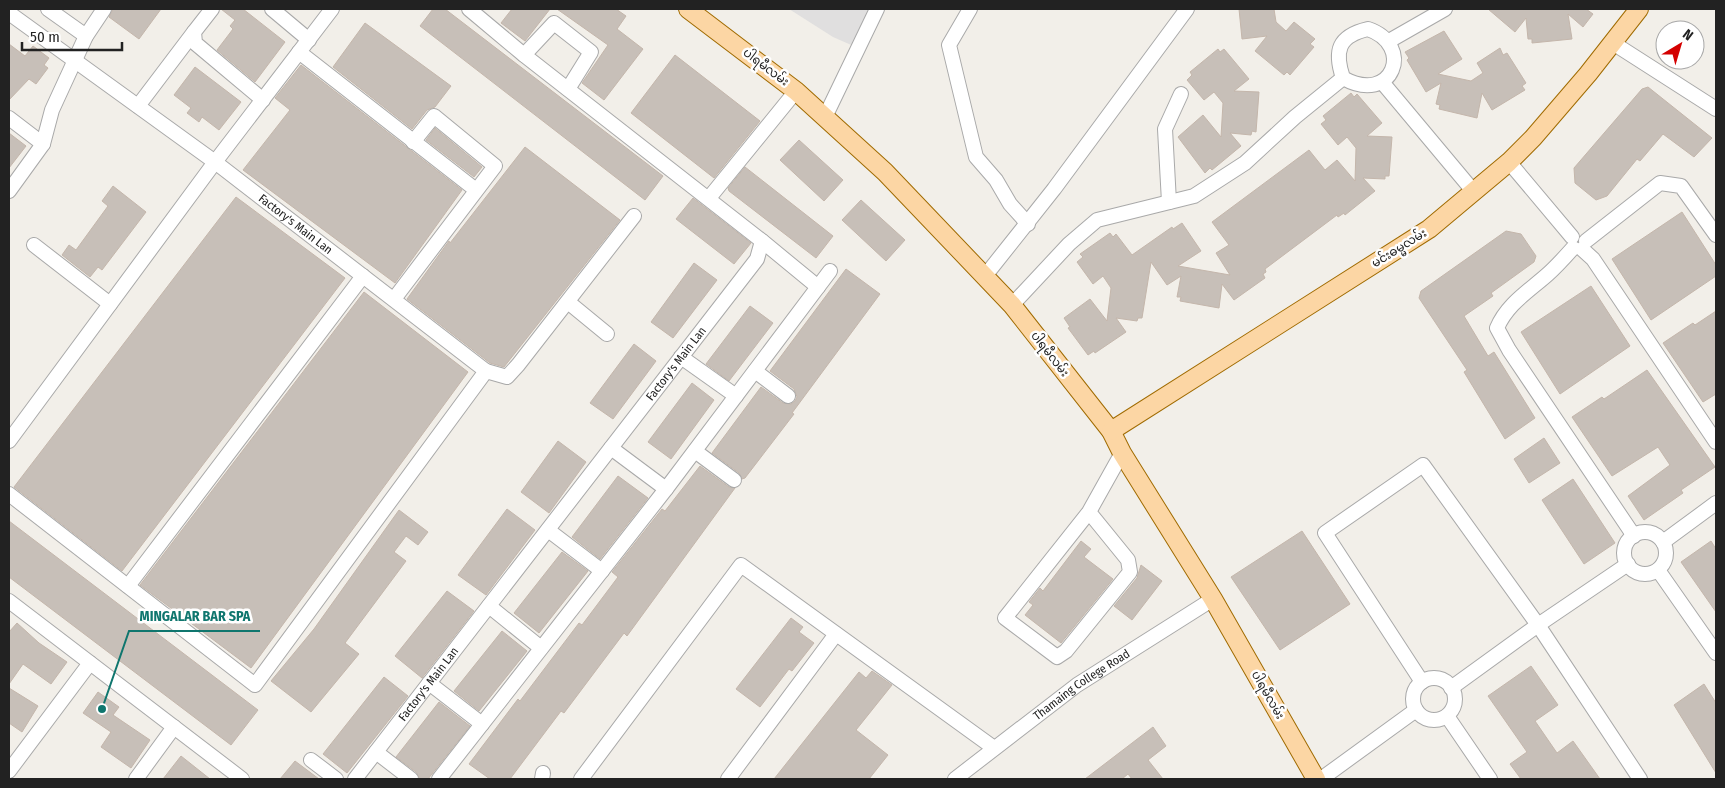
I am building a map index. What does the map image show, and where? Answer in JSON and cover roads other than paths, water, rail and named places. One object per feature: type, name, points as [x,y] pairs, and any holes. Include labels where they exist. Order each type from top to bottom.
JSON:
[{"type":"main road","name":"ပါရမီလမ်း","points":[[688,9],[796,90],[825,116],[885,172],[1012,305],[1111,431],[1122,454],[1213,599],[1316,779]]},
{"type":"main road","name":"မင်းဓမ္မလမ်း","points":[[1111,431],[1429,228],[1509,162],[1534,138],[1639,9]]},
{"type":"street","points":[[48,9],[86,36]]},
{"type":"street","points":[[9,191],[43,144],[52,110],[74,61],[86,36],[104,9]]},
{"type":"street","points":[[138,106],[212,9]]},
{"type":"street","points":[[272,9],[309,40]]},
{"type":"street","points":[[9,441],[215,162],[332,9]]},
{"type":"street","points":[[469,9],[524,55],[709,198],[818,287]]},
{"type":"street","points":[[825,116],[877,9]]},
{"type":"street","points":[[970,9],[949,45],[976,157],[996,180],[1010,204],[1028,224]]},
{"type":"street","points":[[985,276],[1028,224],[1187,9]]},
{"type":"street","points":[[1389,41],[1445,9]]},
{"type":"street","name":"Factory's Main Lan","points":[[9,13],[215,162],[486,370]]},
{"type":"street","points":[[524,55],[554,23],[591,52],[568,89]]},
{"type":"street","points":[[1368,29],[1380,33],[1389,41],[1394,57],[1391,71],[1382,82],[1370,87],[1356,85],[1343,78],[1337,60],[1341,43],[1353,33],[1368,29]]},
{"type":"street","points":[[194,32],[195,43],[263,100]]},
{"type":"street","points":[[1613,43],[1716,109]]},
{"type":"street","points":[[299,52],[476,190]]},
{"type":"street","points":[[1012,305],[1069,244],[1097,220],[1194,196],[1245,163],[1295,117],[1343,78]]},
{"type":"street","points":[[1382,82],[1474,192]]},
{"type":"street","points":[[709,198],[796,90]]},
{"type":"street","points":[[1169,202],[1165,129],[1181,94]]},
{"type":"street","points":[[394,299],[494,166],[434,116],[413,142]]},
{"type":"street","points":[[9,118],[43,144]]},
{"type":"street","points":[[1509,162],[1578,244],[1593,259],[1716,442]]},
{"type":"street","points":[[1634,536],[1509,350],[1497,328],[1503,315],[1512,305],[1550,272],[1578,244],[1660,183],[1681,186],[1716,235]]},
{"type":"street","points":[[9,494],[255,685],[486,370],[507,377],[634,216]]},
{"type":"street","name":"Factory's Main Lan","points":[[355,779],[757,259],[762,241]]},
{"type":"street","points":[[34,245],[110,304]]},
{"type":"street","points":[[439,779],[666,489],[830,271]]},
{"type":"street","points":[[128,586],[363,276]]},
{"type":"street","points":[[568,302],[607,334]]},
{"type":"street","points":[[682,357],[736,396]]},
{"type":"street","points":[[755,371],[788,396]]},
{"type":"street","points":[[611,448],[666,489]]},
{"type":"street","points":[[695,451],[734,480]]},
{"type":"street","points":[[1089,512],[1128,560],[1130,572],[1066,651],[1057,657],[1006,618],[1089,512],[1122,454]]},
{"type":"street","points":[[1422,682],[1325,533],[1423,465],[1538,624],[1640,779]]},
{"type":"street","points":[[1663,542],[1716,503]]},
{"type":"street","points":[[548,530],[602,571]]},
{"type":"street","points":[[1640,533],[1653,534],[1663,542],[1666,554],[1658,570],[1643,574],[1636,572],[1628,564],[1624,555],[1625,547],[1634,536],[1640,533]]},
{"type":"street","points":[[1451,688],[1538,624],[1628,564]]},
{"type":"street","points":[[582,779],[741,565],[994,748]]},
{"type":"street","points":[[1658,570],[1716,654]]},
{"type":"street","name":"Thamaing College Road","points":[[955,779],[1078,685],[1213,599]]},
{"type":"street","points":[[9,601],[242,779]]},
{"type":"street","points":[[489,606],[541,648]]},
{"type":"street","points":[[728,779],[836,634]]},
{"type":"street","points":[[9,771],[90,663]]},
{"type":"street","points":[[1435,678],[1447,683],[1451,688],[1455,700],[1447,716],[1431,720],[1424,718],[1416,710],[1413,701],[1414,693],[1422,682],[1435,678]]},
{"type":"street","points":[[429,683],[482,724]]},
{"type":"street","points":[[1321,779],[1416,710]]},
{"type":"street","points":[[1447,716],[1490,779]]},
{"type":"street","points":[[136,779],[174,727]]},
{"type":"street","points":[[376,752],[411,779]]},
{"type":"street","points":[[311,760],[336,779]]},
{"type":"place","name":"MINGALAR BAR SPA","points":[[102,709]]}]
